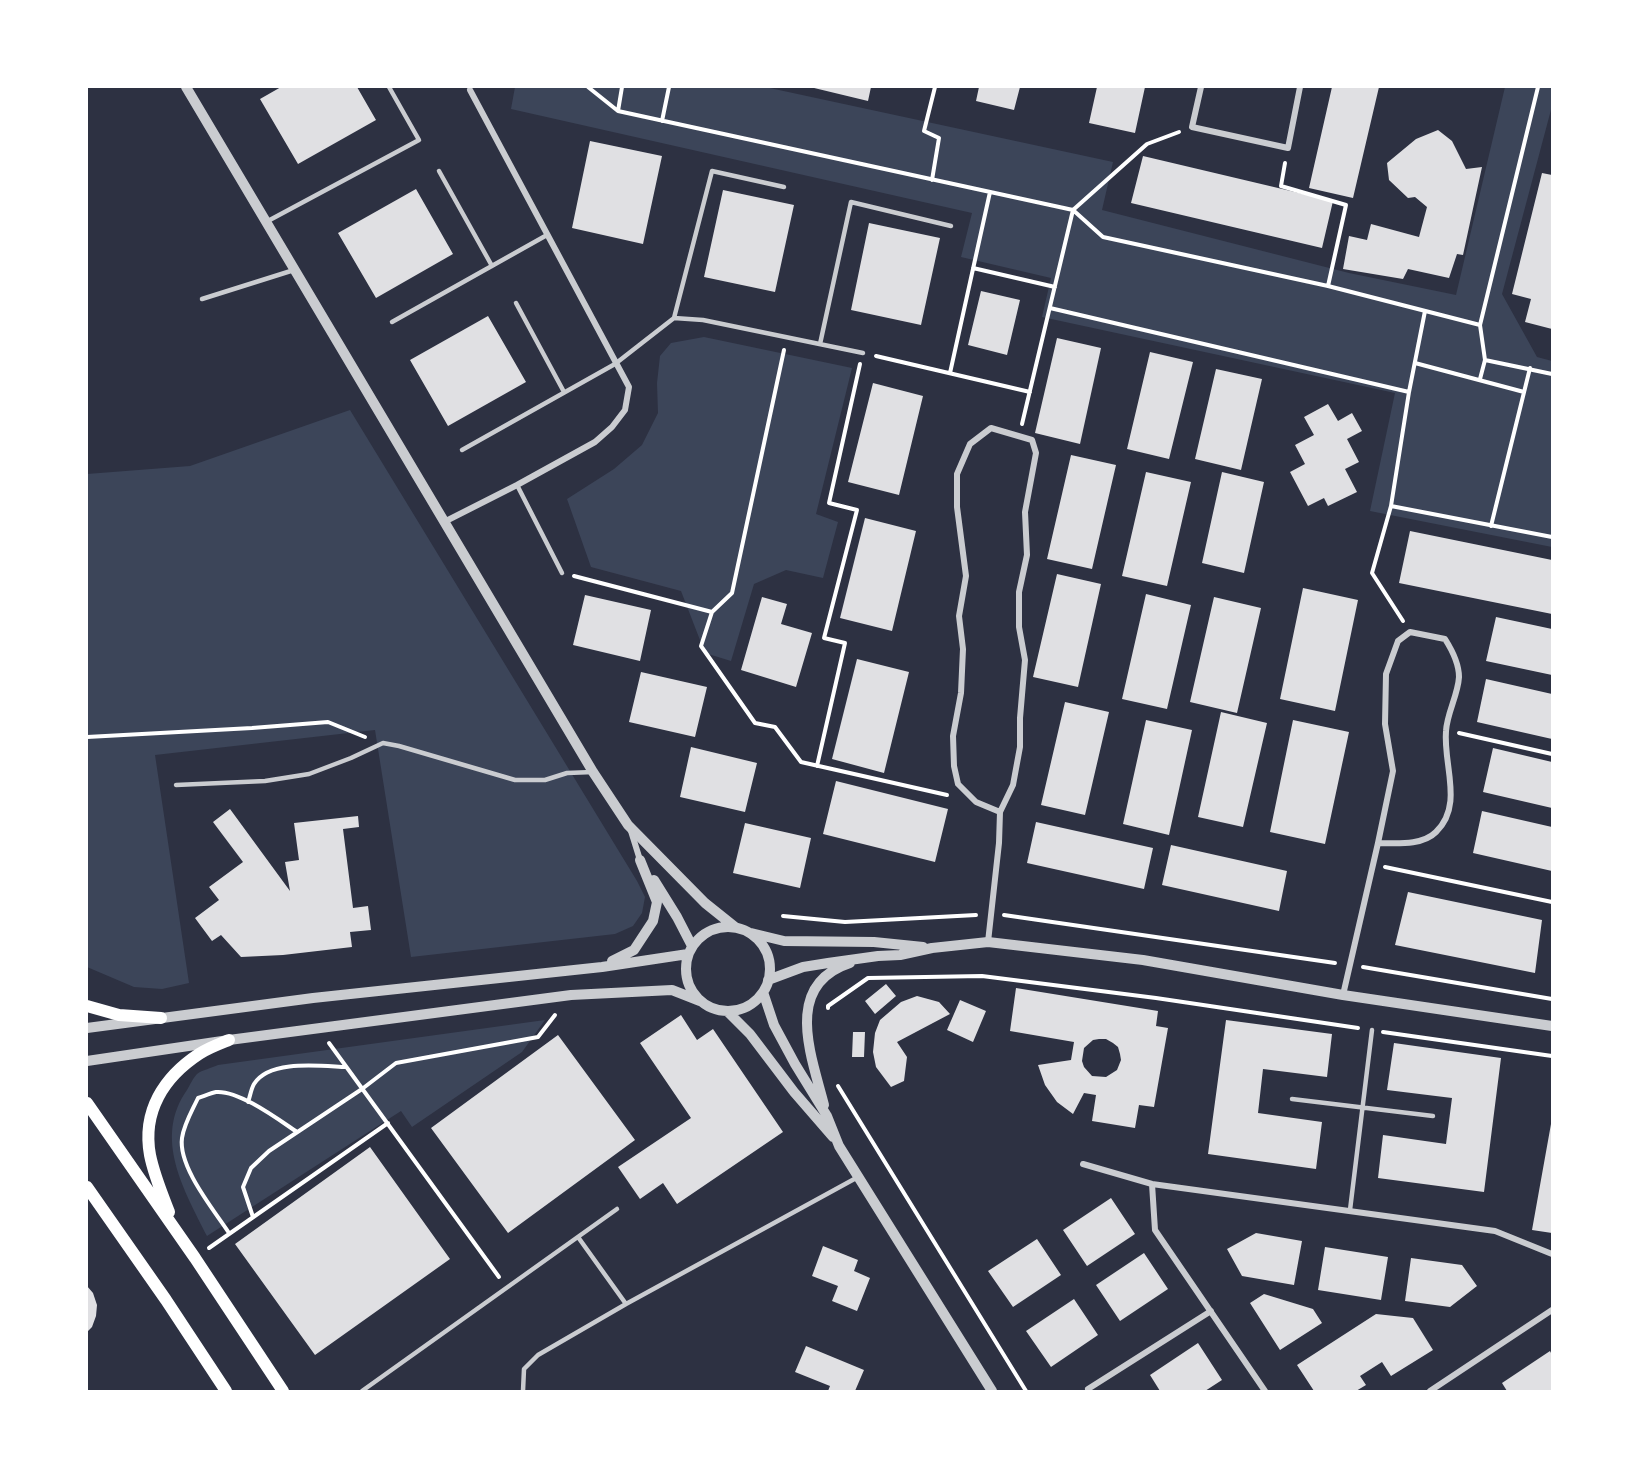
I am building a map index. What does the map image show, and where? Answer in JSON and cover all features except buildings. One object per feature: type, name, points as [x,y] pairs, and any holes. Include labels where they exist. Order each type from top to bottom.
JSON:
[{"type":"main road","points":[[87,1006],[119,1015],[161,1018]]},
{"type":"main road","points":[[174,1228],[150,1154],[151,1117],[165,1083],[179,1068],[201,1052],[229,1040]]},
{"type":"main road","points":[[87,1103],[195,1258],[283,1391]]},
{"type":"main road","points":[[87,1187],[226,1391]]},
{"type":"street","points":[[186,87],[593,772],[628,825],[705,903],[735,927],[784,940],[874,942],[932,948]]},
{"type":"street","points":[[1201,87],[1192,127],[1288,148],[1300,87]]},
{"type":"street","points":[[444,522],[595,442],[612,427],[625,410],[629,387],[470,90]]},
{"type":"street","points":[[988,942],[999,843],[1000,812],[1013,785],[1020,747],[1025,660],[1019,627],[1019,592],[1027,555],[1025,512],[1036,453],[1032,440],[991,428],[970,444],[957,474],[957,507],[966,576],[959,616],[963,649],[960,693],[953,736],[954,766],[958,784],[976,802],[1000,812]]},
{"type":"street","points":[[1343,995],[1393,771],[1385,724],[1386,674],[1398,641],[1410,632],[1445,639],[1454,654],[1459,677],[1446,730],[1452,794],[1447,819],[1434,834],[1415,842],[1378,843]]},
{"type":"street","points":[[602,967],[634,950],[653,921],[657,902],[628,825]]},
{"type":"street","points":[[640,860],[677,917],[690,950]]},
{"type":"street","points":[[700,1001],[686,979],[685,966],[690,950],[700,937],[711,930],[735,927]]},
{"type":"street","points":[[87,1061],[570,995],[672,990],[718,1010],[741,1009],[754,1003],[763,992],[770,966],[767,952],[749,932]]},
{"type":"street","points":[[827,1116],[806,1035],[808,1004],[816,989],[825,975],[847,964],[932,948],[988,942],[1143,960],[1343,995],[1552,1026]]},
{"type":"street","points":[[87,1028],[313,998],[602,967],[690,950]]},
{"type":"street","points":[[768,980],[803,967],[900,955]]},
{"type":"street","points":[[763,992],[774,1025],[827,1116],[840,1146],[992,1391]]},
{"type":"street","points":[[727,1011],[750,1034],[840,1146]]},
{"type":"street","points":[[1083,1164],[1152,1184],[1495,1231],[1552,1254]]},
{"type":"street","points":[[1152,1184],[1155,1230],[1265,1391]]},
{"type":"street","points":[[1430,1391],[1552,1310]]},
{"type":"street","points":[[1088,1389],[1211,1311]]},
{"type":"lane","points":[[266,222],[419,140],[389,87]]},
{"type":"lane","points":[[439,171],[492,266]]},
{"type":"lane","points":[[462,450],[615,364],[674,318],[712,171],[784,187]]},
{"type":"lane","points":[[820,344],[850,202],[951,226]]},
{"type":"lane","points":[[392,322],[547,236]]},
{"type":"lane","points":[[202,300],[295,270]]},
{"type":"lane","points":[[516,303],[564,392]]},
{"type":"lane","points":[[674,318],[703,320],[863,352]]},
{"type":"lane","points":[[517,485],[562,573]]},
{"type":"lane","points":[[176,785],[265,781],[309,774],[383,743],[515,780],[545,780],[567,773],[593,772]]},
{"type":"lane","points":[[1350,1210],[1372,1030]]},
{"type":"lane","points":[[1292,1099],[1433,1116]]},
{"type":"lane","points":[[523,1391],[524,1369],[538,1354],[858,1177]]},
{"type":"lane","points":[[362,1391],[617,1209]]},
{"type":"lane","points":[[578,1237],[626,1304]]},
{"type":"path","points":[[588,87],[618,111],[1073,210],[1104,237],[1328,286],[1480,325]]},
{"type":"path","points":[[618,111],[622,87]]},
{"type":"path","points":[[662,121],[669,87]]},
{"type":"path","points":[[932,180],[939,138],[924,131],[934,87]]},
{"type":"path","points":[[1480,379],[1485,360],[1480,325],[1538,87]]},
{"type":"path","points":[[1019,436],[1073,210],[1147,144],[1192,127]]},
{"type":"path","points":[[1288,148],[1281,186],[1346,205],[1328,286]]},
{"type":"path","points":[[950,373],[990,192]]},
{"type":"path","points":[[973,268],[1055,287]]},
{"type":"path","points":[[1050,308],[1409,392]]},
{"type":"path","points":[[1410,632],[1372,573],[1391,506],[1409,392],[1425,311]]},
{"type":"path","points":[[787,337],[732,593],[712,612],[701,646],[755,723],[775,727],[801,762],[976,802]]},
{"type":"path","points":[[817,766],[845,643],[824,638],[857,510],[830,503],[863,352],[1030,392]]},
{"type":"path","points":[[1485,360],[1552,374]]},
{"type":"path","points":[[1415,363],[1524,392]]},
{"type":"path","points":[[1491,526],[1530,368]]},
{"type":"path","points":[[1391,506],[1552,537]]},
{"type":"path","points":[[562,573],[712,612]]},
{"type":"path","points":[[87,736],[241,729],[328,722],[383,743]]},
{"type":"path","points":[[1446,730],[1552,754]]},
{"type":"path","points":[[1374,864],[1552,902]]},
{"type":"path","points":[[827,1017],[828,1006],[868,978],[982,976],[1156,998],[1552,1056]]},
{"type":"path","points":[[252,1217],[243,1187],[251,1168],[269,1151],[362,1089],[396,1063],[538,1037],[570,995]]},
{"type":"path","points":[[318,1028],[507,1288]]},
{"type":"path","points":[[248,1102],[254,1084],[268,1072],[286,1066],[347,1067]]},
{"type":"path","points":[[835,1081],[1026,1391]]},
{"type":"path","points":[[230,1233],[186,1165],[182,1139],[189,1116],[198,1098],[217,1092],[233,1095],[268,1112],[297,1132]]},
{"type":"path","points":[[195,1258],[388,1123]]},
{"type":"shaded area","points":[[515,87],[765,87],[1113,162],[1102,210],[1349,273],[1456,295],[1505,87],[1552,87],[1552,106],[1502,294],[1537,357],[1552,361],[1552,547],[1370,511],[1395,393],[1042,317],[1051,278],[961,257],[972,213],[511,109]]},
{"type":"shaded area","points":[[704,337],[852,368],[816,514],[838,522],[823,578],[786,570],[754,584],[731,661],[705,653],[681,591],[591,567],[567,499],[614,469],[642,445],[658,413],[657,383],[660,356],[671,343]]},
{"type":"shaded area","points":[[350,410],[637,881],[645,897],[642,913],[633,926],[615,934],[411,957],[375,730],[155,755],[189,983],[162,989],[134,987],[87,967],[87,474],[190,466]]},
{"type":"shaded area","points":[[545,1020],[522,1052],[412,1127],[401,1111],[207,1236],[189,1201],[172,1145],[177,1108],[197,1074],[218,1065]]}]
